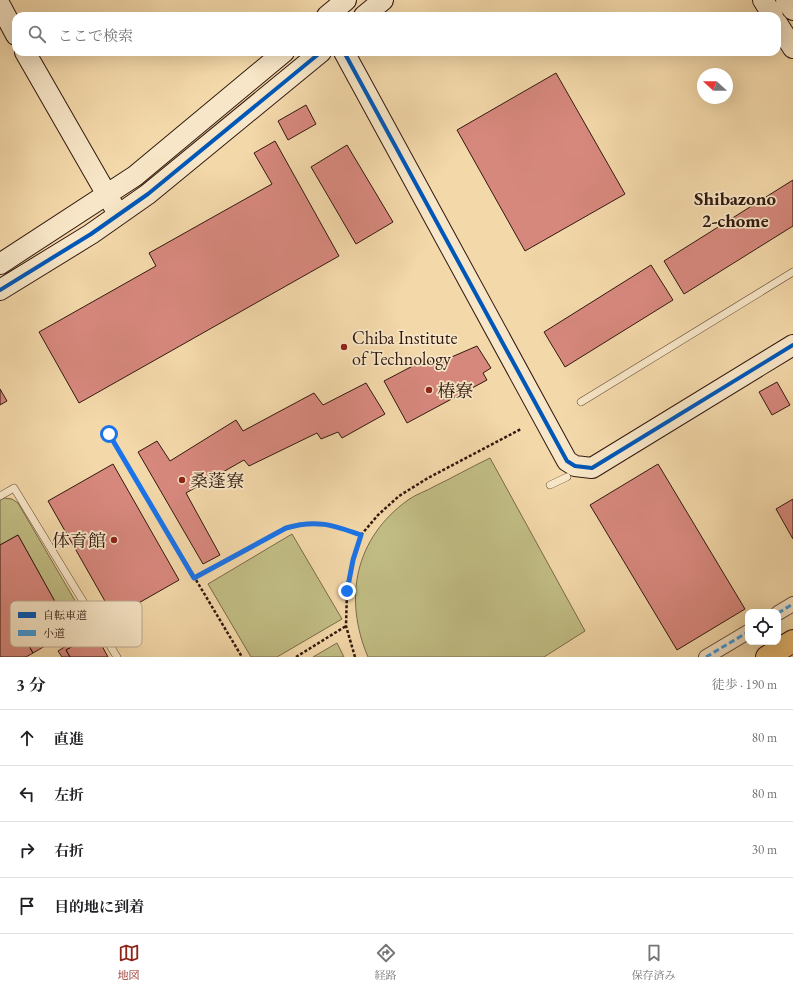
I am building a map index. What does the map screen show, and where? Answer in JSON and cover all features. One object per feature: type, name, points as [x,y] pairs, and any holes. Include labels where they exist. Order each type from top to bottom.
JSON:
[{"type":"main road","points":[[767,657],[793,641]]},
{"type":"street","points":[[332,12],[346,0]]},
{"type":"street","points":[[369,12],[383,0]]},
{"type":"street","points":[[763,0],[770,12]]},
{"type":"street","points":[[786,0],[793,10]]},
{"type":"street","points":[[0,5],[12,28]]},
{"type":"street","points":[[781,29],[793,48]]},
{"type":"street","points":[[27,56],[119,215]]},
{"type":"street","points":[[0,264],[107,196],[135,176],[279,56]]},
{"type":"street","points":[[0,290],[28,274],[119,215],[148,194],[316,56]]},
{"type":"street","points":[[346,56],[567,461],[575,466],[592,468],[793,345]]},
{"type":"street","points":[[781,611],[793,604]]},
{"type":"street","points":[[706,657],[745,634]]},
{"type":"lane","points":[[581,402],[793,272]]},
{"type":"lane","points":[[550,485],[566,477]]},
{"type":"lane","points":[[0,496],[14,488],[83,601]]},
{"type":"lane","points":[[111,647],[117,657]]},
{"type":"path","points":[[355,657],[346,626],[347,591],[353,560],[361,535],[378,514],[399,496],[428,478],[521,429]]},
{"type":"path","points":[[109,434],[242,657]]},
{"type":"path","points":[[194,578],[286,528],[302,523],[331,524],[361,535]]},
{"type":"path","points":[[296,657],[346,626]]},
{"type":"shaded area","points":[[490,458],[585,631],[544,657],[368,657],[360,635],[356,613],[356,591],[359,571],[365,551],[376,532],[390,515],[411,498]]},
{"type":"shaded area","points":[[4,498],[12,499],[18,503],[75,601],[55,601],[18,535],[0,545],[0,500]]},
{"type":"shaded area","points":[[292,534],[342,619],[277,657],[251,657],[208,584]]},
{"type":"shaded area","points":[[337,643],[344,657],[313,657]]},
{"type":"building","points":[[556,73],[625,194],[525,251],[457,130]]},
{"type":"building","points":[[306,105],[316,124],[288,140],[278,121]]},
{"type":"building","points":[[275,141],[339,256],[79,403],[39,332],[156,266],[149,253],[272,184],[254,153]]},
{"type":"building","points":[[347,145],[393,222],[356,244],[311,167]]},
{"type":"building","points":[[793,180],[793,226],[684,294],[664,261]]},
{"type":"building","points":[[651,265],[673,300],[565,367],[544,332]]},
{"type":"building","name":"椿寮","points":[[477,346],[491,368],[483,373],[487,380],[407,423],[384,381],[428,358],[433,365]]},
{"type":"building","points":[[777,382],[790,405],[772,415],[759,392]]},
{"type":"building","name":"桑蓬寮","points":[[366,383],[385,414],[342,438],[338,432],[321,439],[317,433],[249,466],[244,460],[186,493],[220,555],[203,564],[138,452],[157,441],[170,461],[236,420],[243,431],[314,393],[323,405]]},
{"type":"building","points":[[0,389],[7,401],[0,405]]},
{"type":"building","name":"体育館","points":[[113,464],[179,580],[142,601],[105,601],[48,501]]},
{"type":"building","points":[[658,464],[745,609],[677,650],[590,505]]},
{"type":"building","points":[[793,499],[793,539],[776,509]]},
{"type":"building","points":[[18,535],[55,601],[10,601],[10,647],[30,647],[33,653],[26,657],[0,657],[0,545]]},
{"type":"building","points":[[30,647],[43,647],[33,653]]},
{"type":"building","points":[[64,647],[71,647],[66,650],[70,657],[62,657],[58,651]]},
{"type":"building","points":[[71,647],[103,647],[108,657],[70,657],[66,650]]},
{"type":"marked path","points":[[781,611],[793,604]]},
{"type":"marked path","points":[[706,657],[745,634]]},
{"type":"cycle path","points":[[0,290],[91,234],[148,194],[316,56]]},
{"type":"cycle path","points":[[346,56],[567,461],[575,466],[592,468],[793,345]]},
{"type":"place","name":"Chiba Institute of Technology","points":[[344,347]]},
{"type":"place","name":"椿寮","points":[[429,390]]},
{"type":"place","name":"桑蓬寮","points":[[182,480]]},
{"type":"place","name":"体育館","points":[[114,540]]},
{"type":"district","name":"Shibazono 2-chome","points":[[735,209]]},
{"type":"route","points":[[109,434],[194,578],[286,528],[302,523],[331,524],[361,535],[353,560],[347,591]]}]
